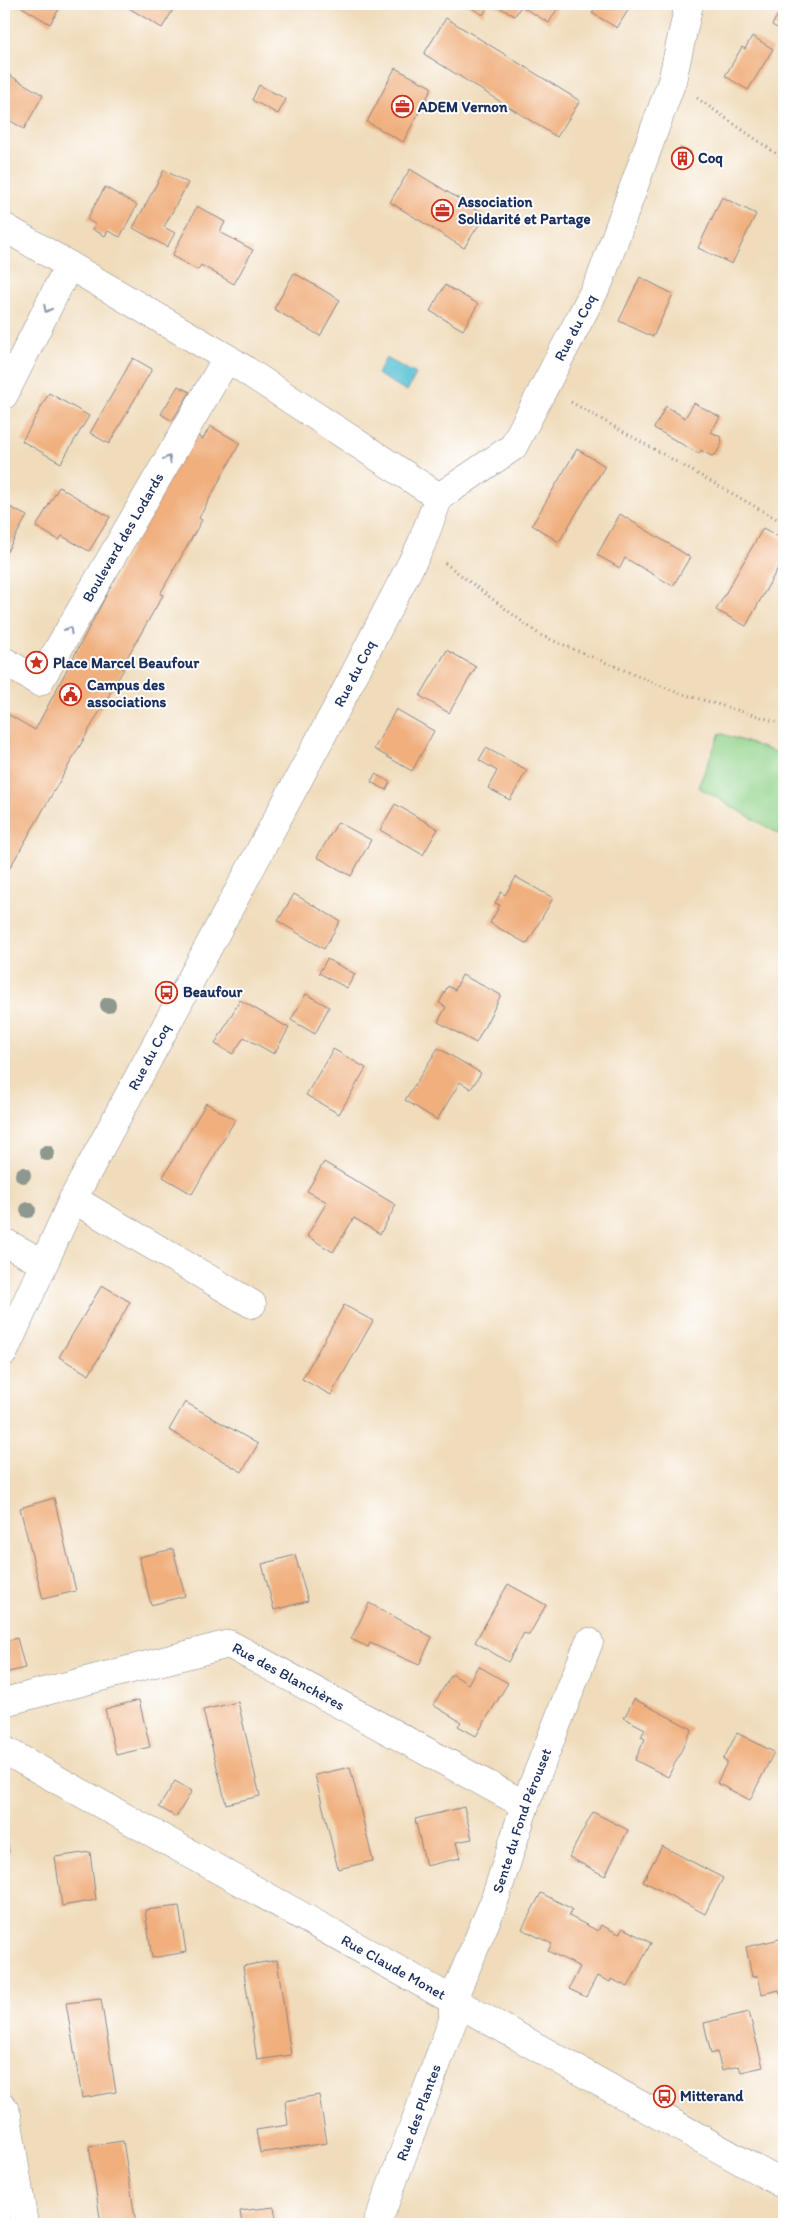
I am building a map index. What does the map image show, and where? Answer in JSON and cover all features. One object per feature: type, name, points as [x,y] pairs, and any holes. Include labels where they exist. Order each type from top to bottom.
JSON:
[{"type":"street","name":"Rue du Coq","points":[[4,1352],[73,1199],[341,700],[421,545],[439,497],[513,447],[600,280],[672,81],[689,4]]},
{"type":"street","points":[[4,227],[227,358],[439,497]]},
{"type":"street","points":[[4,395],[69,265]]},
{"type":"street","name":"Boulevard des Lodards","points":[[4,661],[39,682],[227,358]]},
{"type":"street","points":[[73,1199],[252,1304]]},
{"type":"street","points":[[4,1242],[43,1263]]},
{"type":"street","name":"Sente du Fond Pérouset","points":[[453,1999],[494,1902],[526,1805],[589,1642]]},
{"type":"street","name":"Rue des Blanchères","points":[[4,1702],[229,1644],[526,1805]]},
{"type":"street","name":"Rue Claude Monet","points":[[4,1750],[453,1999],[784,2186]]},
{"type":"street","name":"Rue des Plantes","points":[[377,2224],[452,2020],[453,1999]]},
{"type":"street","points":[[4,2108],[7,2116],[24,2224]]},
{"type":"path","points":[[672,81],[784,159]]},
{"type":"path","points":[[544,387],[784,523]]},
{"type":"path","points":[[439,559],[540,636],[676,692],[784,724]]},
{"type":"green space","points":[[720,733],[784,755],[784,837],[698,787]]},
{"type":"water","points":[[386,358],[416,374],[407,391],[377,374]]},
{"type":"building","points":[[17,4],[62,4],[50,24]]},
{"type":"building","points":[[122,4],[164,4],[173,10],[162,28]]},
{"type":"building","points":[[465,4],[489,4],[483,15]]},
{"type":"building","points":[[493,4],[560,4],[549,23],[521,6],[515,16]]},
{"type":"building","points":[[597,4],[632,4],[617,28],[592,13]]},
{"type":"building","points":[[784,4],[784,32],[772,25]]},
{"type":"building","points":[[446,18],[580,101],[557,137],[424,54]]},
{"type":"building","points":[[752,36],[773,49],[748,90],[725,76],[742,47],[745,49]]},
{"type":"building","points":[[395,68],[431,87],[403,142],[367,122]]},
{"type":"building","points":[[4,72],[43,95],[24,129],[4,117]]},
{"type":"building","points":[[259,85],[286,99],[278,114],[252,100]]},
{"type":"building","name":"Coq","points":[[680,148],[691,152],[684,169],[674,165]]},
{"type":"building","points":[[410,169],[485,215],[464,248],[390,202]]},
{"type":"building","points":[[164,170],[188,183],[164,227],[175,233],[167,247],[133,228]]},
{"type":"building","points":[[105,187],[137,205],[120,237],[108,231],[105,236],[92,229],[96,225],[87,219]]},
{"type":"building","points":[[722,197],[756,214],[732,264],[698,248]]},
{"type":"building","points":[[197,206],[225,222],[220,232],[253,250],[234,284],[201,265],[198,270],[172,256]]},
{"type":"building","points":[[294,273],[340,300],[320,336],[274,309]]},
{"type":"building","points":[[640,277],[673,294],[653,337],[619,321]]},
{"type":"building","points":[[445,285],[478,304],[463,330],[430,311]]},
{"type":"building","points":[[133,358],[152,369],[109,444],[90,433]]},
{"type":"building","points":[[178,386],[190,392],[172,421],[161,414]]},
{"type":"building","points":[[49,393],[89,416],[61,463],[22,441]]},
{"type":"building","points":[[694,403],[720,417],[711,432],[721,437],[722,443],[716,454],[711,456],[701,450],[699,454],[654,428],[666,406],[685,418]]},
{"type":"building","points":[[210,426],[240,443],[199,518],[202,520],[160,594],[163,595],[121,668],[124,669],[4,878],[4,712],[35,730],[192,433],[203,439]]},
{"type":"building","points":[[577,449],[605,466],[559,542],[532,525]]},
{"type":"building","points":[[59,487],[110,517],[89,551],[62,536],[59,540],[36,527]]},
{"type":"building","points":[[4,504],[27,516],[4,557]]},
{"type":"building","points":[[620,514],[690,557],[673,586],[625,558],[620,568],[597,555]]},
{"type":"building","points":[[763,528],[784,540],[784,557],[746,626],[716,610]]},
{"type":"building","points":[[447,650],[476,667],[449,713],[420,696]]},
{"type":"building","points":[[396,709],[434,731],[412,771],[374,749]]},
{"type":"building","points":[[486,748],[527,770],[510,800],[488,788],[497,771],[479,760]]},
{"type":"building","points":[[375,774],[390,782],[386,790],[371,782]]},
{"type":"building","points":[[395,804],[438,829],[423,855],[380,830]]},
{"type":"building","points":[[338,822],[371,840],[351,876],[317,857]]},
{"type":"building","points":[[516,877],[553,898],[527,944],[490,923],[500,905],[495,903],[501,892],[505,895]]},
{"type":"building","points":[[294,894],[340,921],[324,949],[278,921]]},
{"type":"building","points":[[327,959],[355,974],[347,988],[319,973]]},
{"type":"building","points":[[462,975],[501,995],[476,1043],[438,1022],[446,1007],[439,1003],[448,986],[455,990]]},
{"type":"building","points":[[306,994],[329,1007],[315,1034],[291,1020]]},
{"type":"building","points":[[240,1000],[289,1028],[274,1054],[244,1037],[233,1054],[215,1044]]},
{"type":"building","points":[[438,1048],[481,1073],[471,1089],[460,1082],[437,1120],[405,1100]]},
{"type":"building","points":[[333,1049],[366,1068],[339,1114],[306,1095]]},
{"type":"building","points":[[206,1103],[235,1120],[192,1194],[163,1177]]},
{"type":"building","points":[[324,1162],[396,1205],[380,1234],[354,1218],[333,1252],[307,1236],[327,1202],[307,1191]]},
{"type":"building","points":[[102,1285],[130,1302],[89,1375],[59,1357]]},
{"type":"building","points":[[344,1305],[373,1321],[331,1395],[302,1379]]},
{"type":"building","points":[[185,1402],[258,1444],[242,1472],[169,1430]]},
{"type":"building","points":[[54,1498],[76,1591],[43,1599],[20,1508]]},
{"type":"building","points":[[173,1549],[185,1596],[151,1605],[139,1557]]},
{"type":"building","points":[[295,1555],[308,1601],[274,1610],[262,1564]]},
{"type":"building","points":[[508,1584],[546,1605],[529,1635],[524,1633],[508,1662],[475,1642]]},
{"type":"building","points":[[369,1603],[432,1637],[419,1665],[370,1643],[368,1647],[351,1639]]},
{"type":"building","points":[[17,1638],[25,1668],[4,1673],[4,1642]]},
{"type":"building","points":[[478,1666],[508,1683],[476,1736],[458,1726],[461,1722],[433,1705],[452,1674],[468,1684]]},
{"type":"building","points":[[634,1699],[692,1729],[668,1777],[635,1760],[645,1739],[641,1737],[645,1729],[624,1718]]},
{"type":"building","points":[[139,1700],[150,1747],[116,1755],[105,1709]]},
{"type":"building","points":[[238,1702],[260,1796],[226,1804],[203,1710]]},
{"type":"building","points":[[737,1733],[774,1752],[750,1800],[717,1783],[727,1762],[723,1760]]},
{"type":"building","points":[[350,1767],[373,1861],[338,1869],[315,1775]]},
{"type":"building","points":[[175,1781],[192,1791],[176,1817],[159,1807]]},
{"type":"building","points":[[464,1807],[472,1839],[456,1842],[460,1858],[426,1866],[415,1819]]},
{"type":"building","points":[[593,1812],[628,1830],[605,1876],[569,1857]]},
{"type":"building","points":[[4,1827],[9,1852],[4,1853]]},
{"type":"building","points":[[662,1846],[723,1878],[705,1914],[643,1881]]},
{"type":"building","points":[[90,1852],[96,1900],[62,1906],[55,1857]]},
{"type":"building","points":[[541,1893],[572,1909],[569,1916],[598,1931],[601,1925],[619,1934],[623,1928],[651,1943],[628,1987],[611,1979],[610,1982],[597,1976],[586,1997],[569,1989],[580,1967],[548,1951],[552,1944],[522,1929]]},
{"type":"building","points":[[179,1906],[186,1952],[152,1958],[145,1910]]},
{"type":"building","points":[[784,1938],[784,1996],[781,1997],[779,1990],[762,1994],[758,1976],[752,1977],[746,1947]]},
{"type":"building","points":[[277,1960],[291,2055],[257,2060],[243,1966]]},
{"type":"building","points":[[101,1999],[116,2092],[82,2098],[66,2003]]},
{"type":"building","points":[[749,2012],[763,2067],[741,2072],[739,2066],[722,2070],[717,2052],[711,2054],[704,2023]]},
{"type":"building","points":[[319,2095],[327,2143],[260,2153],[256,2130],[288,2125],[285,2101]]},
{"type":"building","points":[[123,2141],[136,2224],[101,2224],[89,2146]]},
{"type":"building","points":[[274,2207],[277,2224],[242,2224],[240,2211]]},
{"type":"place","name":"ADEM Vernon","points":[[402,107]]},
{"type":"place","name":"Coq","points":[[682,158]]},
{"type":"place","name":"Association Solidarité et Partage","points":[[442,211]]},
{"type":"place","name":"Place Marcel Beaufour","points":[[37,663]]},
{"type":"place","name":"Campus des associations","points":[[71,694]]},
{"type":"place","name":"Beaufour","points":[[167,992]]},
{"type":"place","name":"Mitterand","points":[[664,2096]]}]
